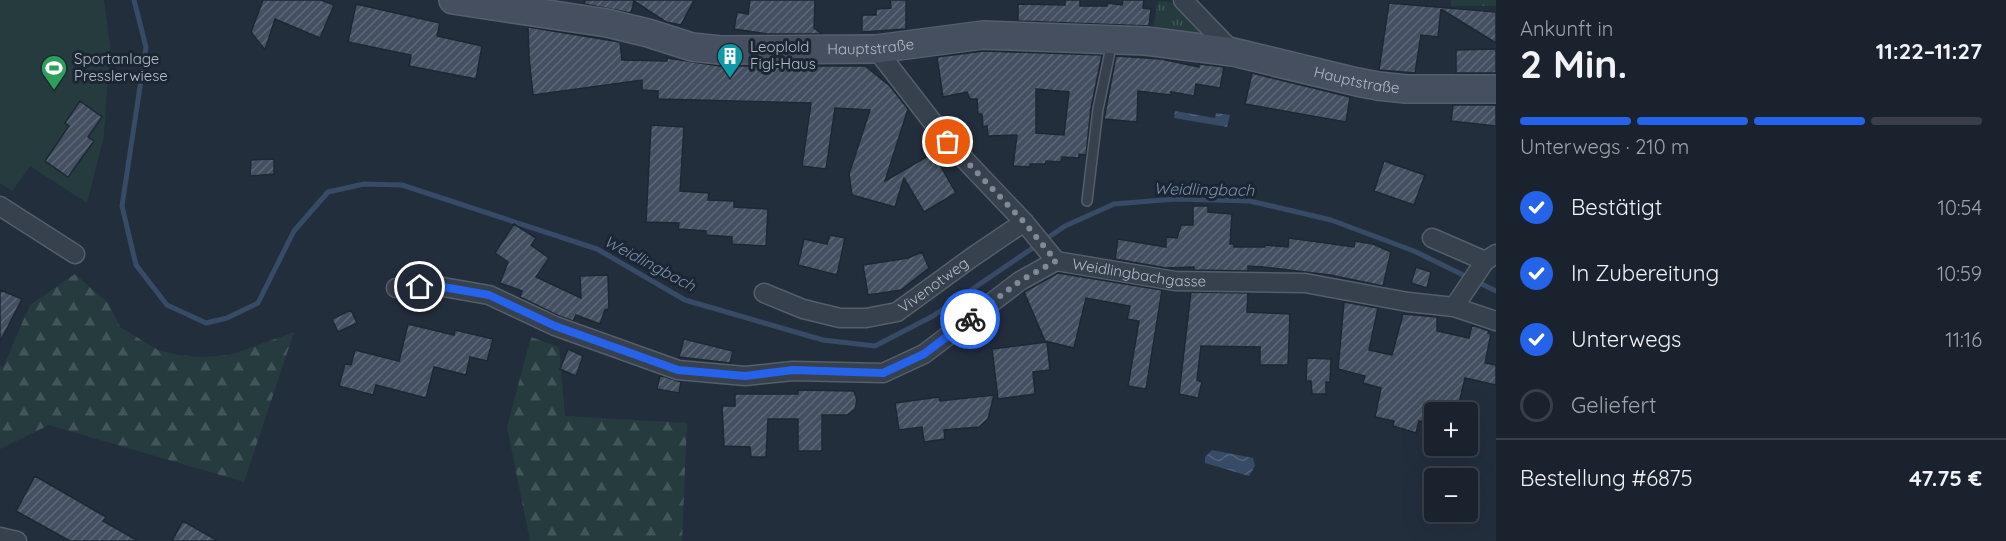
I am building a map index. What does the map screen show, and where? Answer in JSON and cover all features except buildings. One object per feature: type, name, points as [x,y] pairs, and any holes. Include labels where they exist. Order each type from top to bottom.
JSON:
[{"type":"main road","name":"Hauptstraße","points":[[453,0],[607,23],[692,47],[734,50],[876,49],[983,34],[1146,41],[1233,52],[1378,86],[1406,89],[1496,90]]},
{"type":"street","points":[[1183,0],[1233,52]]},
{"type":"street","points":[[876,49],[948,142],[1028,226],[1051,255]]},
{"type":"street","points":[[0,206],[75,254]]},
{"type":"street","name":"Vivenotweg","points":[[764,293],[803,309],[840,318],[866,318],[897,312],[971,258],[1028,226]]},
{"type":"street","points":[[1432,238],[1486,262],[1454,307]]},
{"type":"street","name":"Weidlingbachgasse","points":[[396,288],[443,287],[489,295],[555,326],[678,370],[745,376],[793,370],[883,373],[924,354],[1051,255],[1175,281],[1305,283],[1408,302],[1454,307],[1496,321]]},
{"type":"street","points":[[0,537],[17,541]]},
{"type":"lane","points":[[1087,201],[1098,109],[1112,40]]},
{"type":"green space","name":"Sportanlage Presslerwiese","points":[[0,0],[104,0],[110,46],[104,136],[87,203],[30,166],[12,191],[0,183]]},
{"type":"green space","points":[[1451,0],[1496,0],[1496,6],[1451,6]]},
{"type":"green space","points":[[1158,1],[1178,3],[1201,25],[1199,33],[1153,28]]},
{"type":"green space","points":[[75,274],[107,302],[120,327],[158,350],[178,355],[203,357],[230,355],[294,332],[244,482],[49,425],[0,449],[0,366],[3,367],[30,305]]},
{"type":"green space","points":[[531,337],[559,347],[565,416],[687,423],[682,541],[530,541],[507,427]]},
{"type":"water","points":[[1175,111],[1215,118],[1216,113],[1230,115],[1227,127],[1174,118]]},
{"type":"water","points":[[1212,450],[1253,458],[1255,466],[1249,476],[1205,463],[1205,457]]},
{"type":"waterway","name":"Weidlingbach","points":[[134,0],[146,47],[122,206],[136,265],[167,305],[206,323],[227,318],[258,303],[294,231],[328,192],[364,184],[402,185],[597,249],[685,300],[823,340],[875,346],[933,316],[1065,226],[1114,204],[1176,199],[1250,201],[1331,220],[1414,251],[1496,291]]},
{"type":"way so far","points":[[948,142],[1024,222],[1056,261],[1020,281],[970,319]]},
{"type":"place","name":"Leoplold Figl-Haus","points":[[730,79]]},
{"type":"place","name":"Sportanlage Presslerwiese","points":[[54,91]]},
{"type":"route","points":[[420,287],[443,287],[489,295],[555,326],[678,370],[745,376],[793,370],[883,373],[924,354],[970,319]]}]
